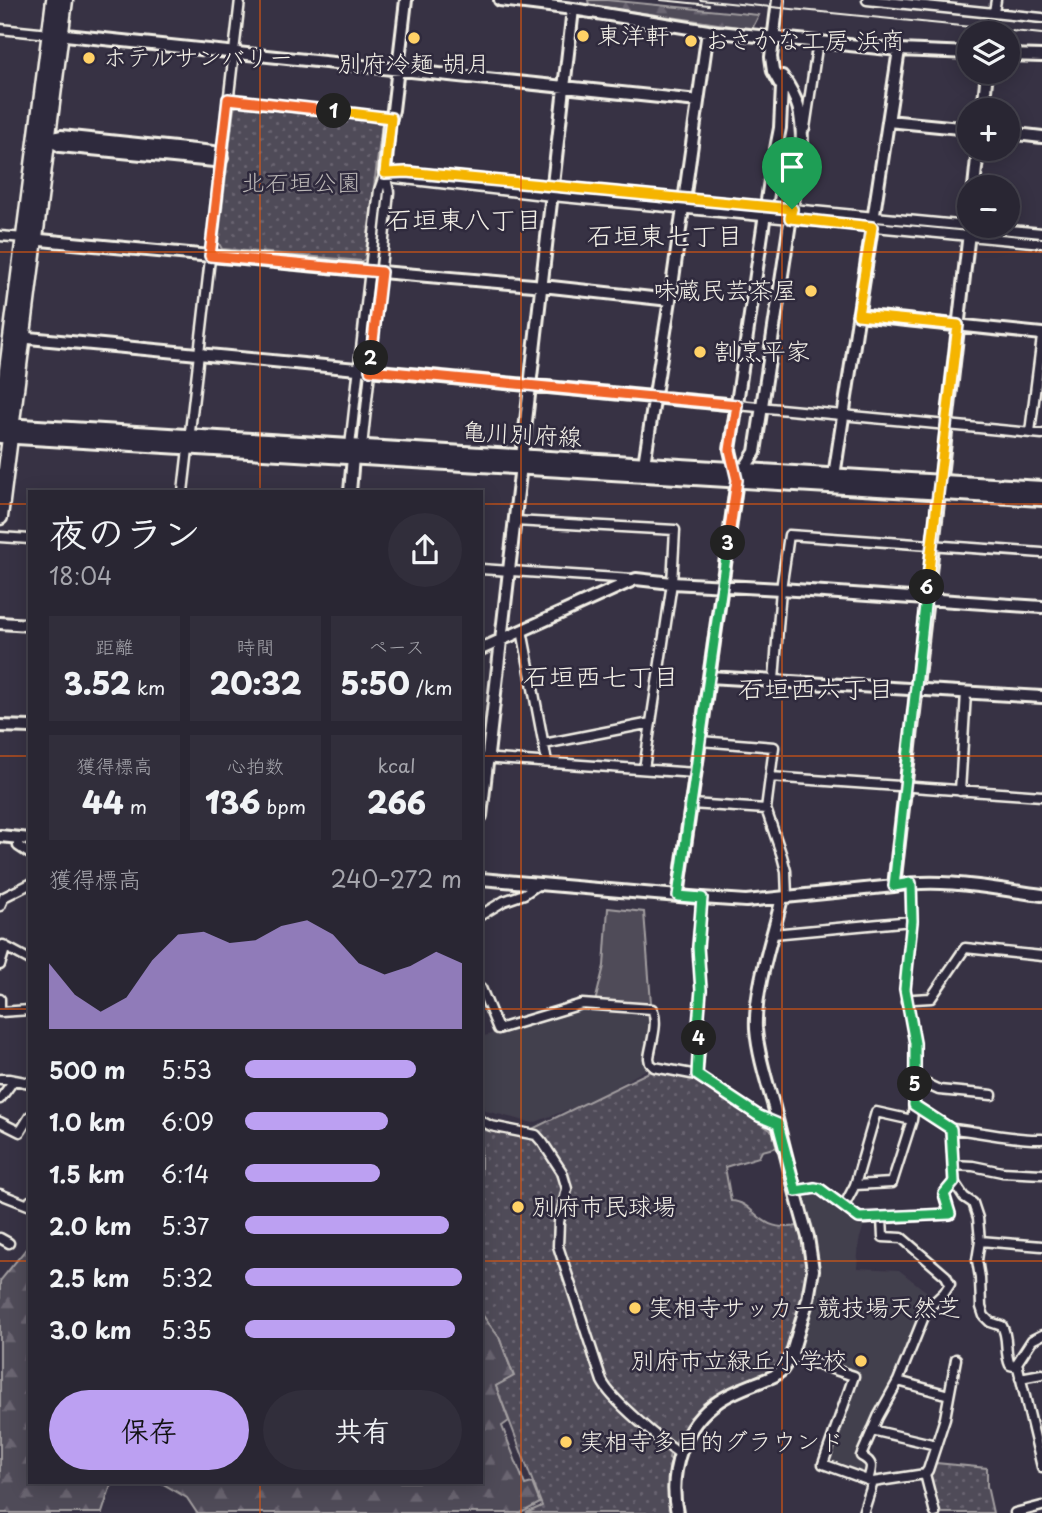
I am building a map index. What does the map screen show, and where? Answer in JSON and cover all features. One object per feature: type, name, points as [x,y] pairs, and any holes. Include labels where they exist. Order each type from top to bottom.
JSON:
[{"type":"highway","points":[[0,517],[3,429],[29,239],[47,140],[55,34],[54,0]]},
{"type":"highway","points":[[29,239],[32,171],[38,122],[55,34],[65,0]]},
{"type":"main road","name":"亀川別府線","points":[[3,429],[939,487],[1042,488]]},
{"type":"main road","name":"亀川別府線","points":[[522,462],[644,464],[738,473],[834,475],[1042,499]]},
{"type":"street","points":[[183,490],[240,0]]},
{"type":"street","points":[[350,490],[375,272],[379,190],[385,173],[407,0]]},
{"type":"street","points":[[500,0],[708,31],[899,50],[957,52]]},
{"type":"street","points":[[678,896],[738,473],[730,450],[780,128],[782,88],[773,71],[772,62],[778,0]]},
{"type":"street","points":[[867,0],[1042,18]]},
{"type":"street","points":[[994,12],[996,0]]},
{"type":"street","points":[[483,787],[573,9]]},
{"type":"street","points":[[0,30],[698,101]]},
{"type":"street","points":[[644,464],[708,31]]},
{"type":"street","points":[[738,473],[755,452],[818,41]]},
{"type":"street","points":[[834,475],[899,50]]},
{"type":"street","points":[[1020,55],[1042,56]]},
{"type":"street","points":[[772,62],[796,99],[802,119],[802,144]]},
{"type":"street","points":[[228,99],[391,118]]},
{"type":"street","points":[[888,121],[957,128]]},
{"type":"street","points":[[38,122],[40,131],[47,140]]},
{"type":"street","points":[[1020,134],[1042,137]]},
{"type":"street","points":[[32,171],[42,145],[47,140],[61,136],[214,152],[222,158]]},
{"type":"street","points":[[385,173],[396,178],[413,180],[957,228]]},
{"type":"street","points":[[1020,232],[1042,233]]},
{"type":"street","points":[[0,236],[670,300]]},
{"type":"street","points":[[894,886],[968,238]]},
{"type":"street","points":[[1016,238],[1042,243]]},
{"type":"street","points":[[858,315],[1042,336],[1040,380],[1030,432]]},
{"type":"street","points":[[17,337],[1042,433]]},
{"type":"street","points":[[515,521],[675,530],[672,583],[644,769]]},
{"type":"street","points":[[774,680],[781,589],[789,536],[1042,553]]},
{"type":"street","points":[[0,537],[28,538]]},
{"type":"street","points":[[483,569],[1042,607]]},
{"type":"street","points":[[483,648],[636,579]]},
{"type":"street","points":[[0,623],[28,625]]},
{"type":"street","points":[[522,631],[547,762]]},
{"type":"street","points":[[709,677],[1042,697]]},
{"type":"street","points":[[960,790],[966,692]]},
{"type":"street","points":[[544,744],[651,723]]},
{"type":"street","points":[[0,726],[28,727]]},
{"type":"street","points":[[677,1513],[675,1483],[680,1454],[696,1423],[723,1398],[782,1370],[791,1356],[808,1299],[813,1270],[808,1237],[756,1029],[769,946],[785,898],[786,871],[766,809],[774,747],[700,741]]},
{"type":"street","points":[[485,758],[695,773]]},
{"type":"street","points":[[770,777],[1042,796]]},
{"type":"street","points":[[691,804],[766,809]]},
{"type":"street","points":[[0,836],[28,839]]},
{"type":"street","points":[[18,838],[18,846],[28,853]]},
{"type":"street","points":[[483,879],[746,901],[911,883],[964,885],[1042,895]]},
{"type":"street","points":[[855,1185],[892,1183],[912,1120],[915,1043],[905,989],[912,921],[911,883]]},
{"type":"street","points":[[483,914],[539,884]]},
{"type":"street","points":[[0,906],[4,897],[28,885]]},
{"type":"street","points":[[697,1075],[701,990],[698,947],[702,898]]},
{"type":"street","points":[[773,934],[912,921]]},
{"type":"street","points":[[2,945],[28,959]]},
{"type":"street","points":[[0,965],[4,952],[2,945]]},
{"type":"street","points":[[906,1002],[931,998],[965,947],[1042,956]]},
{"type":"street","points":[[483,993],[498,1029],[583,1004],[652,1009],[655,1021],[650,1063],[697,1075],[759,1116],[778,1124]]},
{"type":"street","points":[[0,999],[0,1012],[28,1010]]},
{"type":"street","points":[[0,1079],[28,1083]]},
{"type":"street","points":[[915,1079],[939,1090],[992,1096]]},
{"type":"street","points":[[0,1099],[14,1080]]},
{"type":"street","points":[[914,1105],[951,1129],[993,1133],[1025,1140],[1042,1139]]},
{"type":"street","points":[[844,1206],[855,1185],[876,1112],[912,1120]]},
{"type":"street","points":[[0,1122],[20,1132],[28,1119]]},
{"type":"street","points":[[483,1122],[536,1135],[562,1172],[567,1189],[559,1222],[558,1246],[602,1381],[610,1394],[665,1444],[680,1454]]},
{"type":"street","points":[[951,1129],[954,1182],[964,1197],[974,1203],[978,1218],[980,1241],[976,1260],[981,1307],[990,1322],[1002,1326],[1006,1334],[1006,1356],[1010,1365],[1018,1367]]},
{"type":"street","points":[[953,1165],[1042,1174]]},
{"type":"street","points":[[796,1191],[820,1189],[859,1218],[882,1218],[950,1214],[944,1194],[954,1182]]},
{"type":"street","points":[[0,1194],[28,1204]]},
{"type":"street","points":[[863,1513],[871,1481],[869,1461],[861,1456],[898,1381],[927,1309],[950,1284],[946,1276],[902,1238],[883,1237],[882,1218]]},
{"type":"street","points":[[0,1238],[9,1243]]},
{"type":"street","points":[[980,1241],[1042,1246]]},
{"type":"street","points":[[1042,1335],[1032,1340],[1017,1363],[1039,1441],[1042,1467]]},
{"type":"street","points":[[791,1356],[854,1376],[823,1464],[871,1481],[925,1474]]},
{"type":"street","points":[[935,1513],[925,1474],[945,1418],[956,1359]]},
{"type":"street","points":[[1020,1378],[1042,1374]]},
{"type":"street","points":[[898,1381],[949,1395]]},
{"type":"street","points":[[872,1430],[936,1445]]},
{"type":"street","points":[[1015,1513],[1042,1506]]},
{"type":"shaded area","points":[[590,1007],[652,1011],[647,1069],[592,1100],[533,1123],[486,1111],[483,1106],[483,1036]]},
{"type":"shaded area","name":"別府市立緑丘小学校","points":[[816,1191],[864,1225],[859,1241],[857,1268],[899,1270],[932,1296],[926,1302],[900,1370],[856,1456],[867,1465],[866,1476],[827,1463],[856,1375],[796,1353],[818,1272],[816,1250],[801,1195]]},
{"type":"green space","points":[[588,0],[759,15],[752,29],[589,5]]},
{"type":"green space","name":"北石垣公園","points":[[239,105],[378,120],[382,123],[365,259],[362,261],[222,249],[218,242],[234,108]]},
{"type":"green space","points":[[608,908],[644,912],[651,1003],[632,1005],[595,1002],[604,966]]},
{"type":"green space","points":[[651,1071],[692,1079],[775,1133],[778,1147],[762,1151],[759,1157],[725,1167],[731,1201],[746,1206],[773,1225],[798,1226],[806,1252],[806,1279],[801,1306],[790,1345],[781,1362],[766,1375],[714,1399],[676,1443],[667,1441],[612,1392],[606,1383],[561,1245],[564,1218],[571,1195],[569,1175],[547,1140],[532,1129]]},
{"type":"green space","points":[[483,1126],[534,1140],[561,1182],[563,1189],[553,1232],[554,1247],[599,1382],[607,1396],[670,1454],[669,1458],[673,1461],[669,1493],[672,1513],[526,1513],[542,1506],[496,1386],[514,1376],[499,1337],[483,1316]]},
{"type":"green space","points":[[28,1246],[28,1484],[111,1484],[102,1513],[0,1513],[0,1281]]},
{"type":"green space","points":[[483,1316],[499,1337],[514,1377],[496,1386],[509,1421],[502,1426],[525,1485],[532,1483],[540,1503],[521,1513],[197,1513],[187,1498],[163,1484],[483,1484]]},
{"type":"green space","points":[[936,1463],[987,1468],[987,1486],[993,1513],[938,1513],[929,1479]]},
{"type":"railway","points":[[661,0],[709,5]]},
{"type":"railway","points":[[700,0],[1042,34]]},
{"type":"place","name":"東洋軒","points":[[583,36]]},
{"type":"place","name":"別府冷麺 胡月","points":[[414,38]]},
{"type":"place","name":"おさかな工房 浜商","points":[[691,41]]},
{"type":"place","name":"ホテルサンバリー","points":[[89,58]]},
{"type":"place","name":"味蔵民芸茶屋","points":[[811,291]]},
{"type":"place","name":"割烹平家","points":[[700,352]]},
{"type":"place","name":"別府市民球場","points":[[518,1207]]},
{"type":"place","name":"実相寺サッカー競技場天然芝","points":[[635,1308]]},
{"type":"place","name":"別府市立緑丘小学校","points":[[861,1361]]},
{"type":"place","name":"実相寺多目的グラウンド","points":[[566,1442]]},
{"type":"district","name":"石垣東八丁目","points":[[464,220]]},
{"type":"district","name":"石垣東七丁目","points":[[665,236]]},
{"type":"district","name":"石垣西七丁目","points":[[601,677]]},
{"type":"district","name":"石垣西六丁目","points":[[816,689]]},
{"type":"route","points":[[228,99],[391,118],[385,173],[398,171],[792,209],[790,218],[872,227],[858,315],[958,325],[894,886],[911,883],[912,921],[905,989],[915,1043],[914,1105],[951,1129],[954,1182],[944,1194],[950,1214],[864,1219],[820,1189],[796,1191],[778,1124],[759,1116],[697,1075],[701,990],[698,947],[702,898],[678,896],[737,480],[730,450],[737,405],[370,370],[381,272],[210,256],[228,99]]}]
